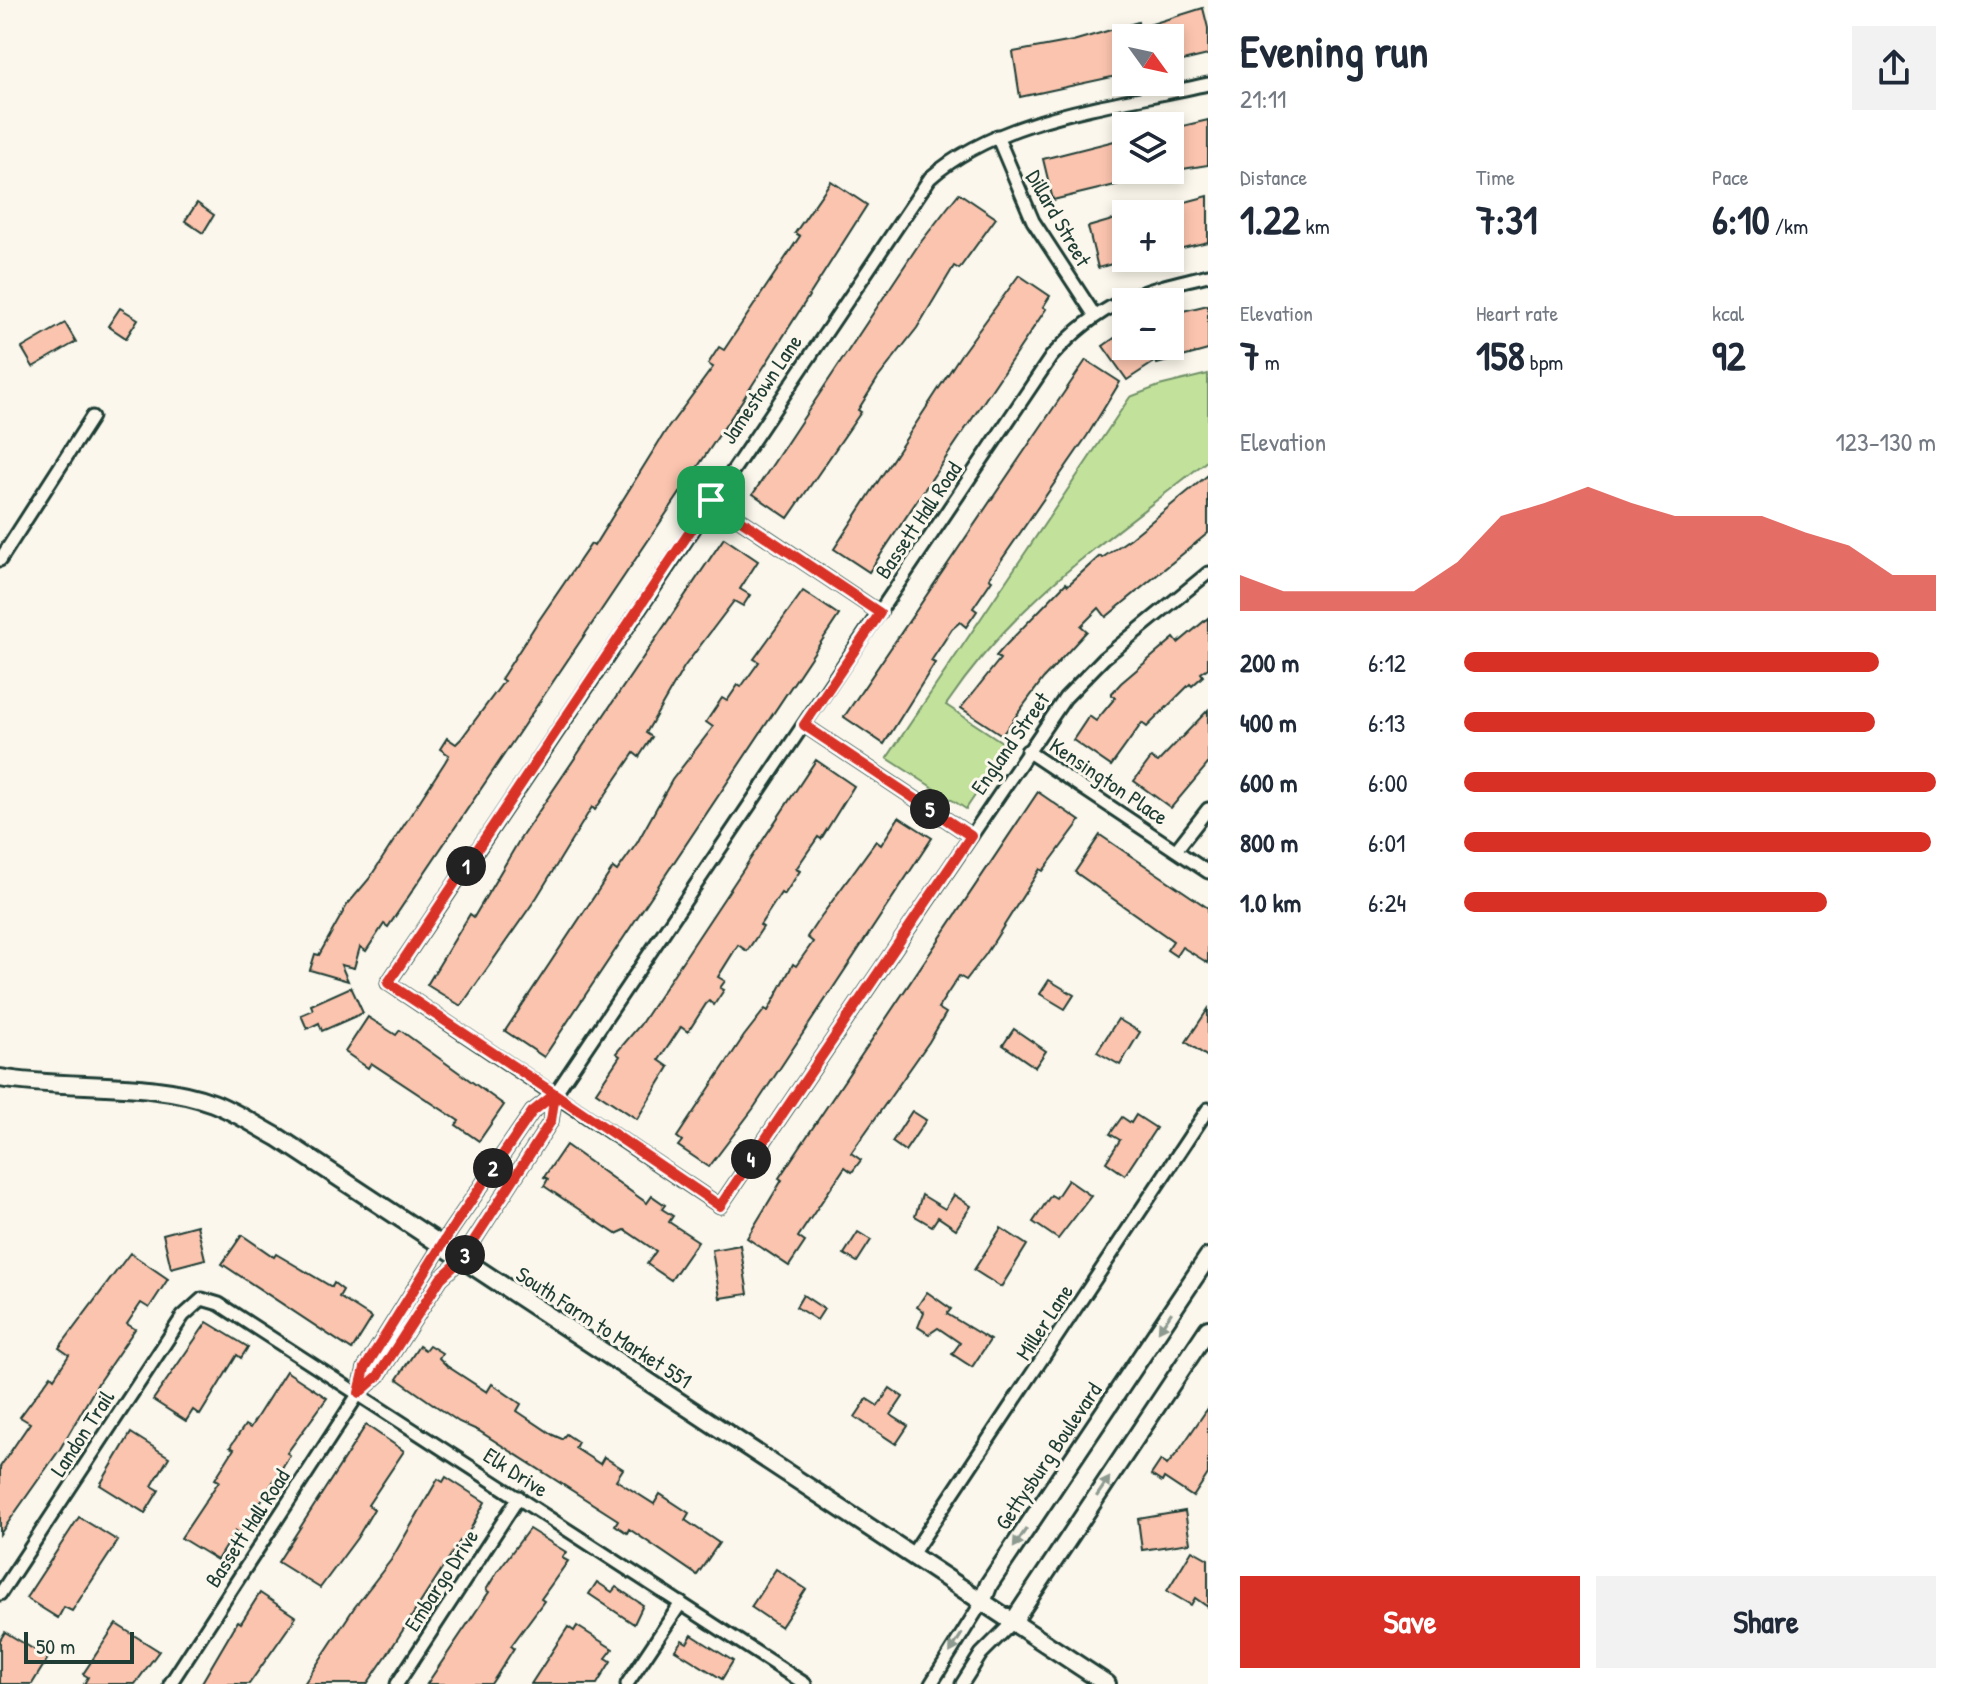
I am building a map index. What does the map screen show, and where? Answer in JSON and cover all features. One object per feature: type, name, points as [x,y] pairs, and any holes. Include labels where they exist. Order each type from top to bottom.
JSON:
[{"type":"main road","name":"South Farm to Market 551","points":[[0,1078],[41,1085],[149,1090],[214,1103],[279,1138],[1107,1684]]},
{"type":"main road","name":"Gettysburg Boulevard","points":[[982,1602],[989,1584],[1208,1257]]},
{"type":"main road","points":[[1013,1622],[1208,1329]]},
{"type":"street","name":"Jamestown Lane","points":[[555,1094],[388,983],[921,189],[950,160],[997,136],[1208,84]]},
{"type":"street","name":"Dillard Street","points":[[997,136],[1033,221],[1095,316]]},
{"type":"street","name":"Bassett Hall Road","points":[[359,1393],[365,1368],[532,1112],[555,1094],[1051,357],[1095,316],[1139,292],[1208,275]]},
{"type":"street","points":[[0,560],[92,417]]},
{"type":"street","points":[[711,500],[880,613]]},
{"type":"street","name":"England Street","points":[[555,1094],[720,1206],[1027,751],[1085,676],[1208,573]]},
{"type":"street","points":[[804,725],[971,836]]},
{"type":"street","name":"Kensington Place","points":[[1027,751],[1208,872]]},
{"type":"street","points":[[1176,850],[1208,809]]},
{"type":"street","name":"Bassett Hall Road","points":[[170,1684],[359,1393],[378,1376],[441,1278],[462,1259],[551,1121],[555,1094]]},
{"type":"street","name":"Miller Lane","points":[[911,1556],[1208,1109]]},
{"type":"street","name":"Elk Drive","points":[[202,1299],[219,1304],[359,1393],[805,1684]]},
{"type":"street","name":"Landon Trail","points":[[0,1594],[183,1316],[202,1299]]},
{"type":"street","name":"Embargo Drive","points":[[397,1684],[519,1497]]},
{"type":"street","name":"Gettysburg Boulevard","points":[[931,1684],[982,1602]]},
{"type":"street","points":[[627,1684],[681,1603]]},
{"type":"street","points":[[962,1684],[981,1654],[1013,1622]]},
{"type":"green space","points":[[1208,374],[1208,460],[1100,544],[1035,600],[1004,631],[946,705],[1008,746],[966,809],[887,758],[1130,397]]},
{"type":"building","points":[[1203,8],[1208,28],[1208,55],[1184,61],[1184,24],[1152,24]]},
{"type":"building","points":[[1112,30],[1112,77],[1020,97],[1013,52],[1073,41]]},
{"type":"building","points":[[1208,120],[1208,165],[1184,169],[1184,126]]},
{"type":"building","points":[[1112,142],[1112,184],[1119,184],[1053,200],[1043,159]]},
{"type":"building","points":[[831,181],[867,205],[744,398],[388,927],[384,924],[366,951],[360,947],[354,968],[341,965],[348,981],[310,970],[315,954],[319,955],[347,905],[369,879],[445,762],[449,755],[440,749],[447,738],[456,744],[461,739],[504,681],[501,679],[537,623],[591,544],[594,546],[665,432],[713,367],[708,364],[719,347],[724,350],[800,236],[795,233]]},
{"type":"building","points":[[959,193],[996,218],[959,269],[954,266],[917,328],[878,378],[858,410],[861,412],[788,518],[753,494],[917,247]]},
{"type":"building","points":[[1208,196],[1208,242],[1184,248],[1184,202]]},
{"type":"building","points":[[197,203],[214,215],[203,233],[185,221]]},
{"type":"building","points":[[1112,220],[1112,264],[1098,268],[1088,227]]},
{"type":"building","points":[[1019,275],[1050,296],[1043,307],[1046,309],[869,572],[834,549],[960,356]]},
{"type":"building","points":[[1208,305],[1208,350],[1184,357],[1184,311]]},
{"type":"building","points":[[120,308],[138,319],[126,338],[108,326]]},
{"type":"building","points":[[65,323],[76,342],[33,367],[22,348]]},
{"type":"building","points":[[1112,340],[1112,359],[1103,346]]},
{"type":"building","points":[[1086,360],[1120,382],[1087,436],[989,578],[992,580],[973,608],[977,611],[966,627],[960,622],[952,629],[931,661],[935,663],[884,744],[844,717]]},
{"type":"building","points":[[1113,360],[1172,360],[1157,364],[1156,361],[1127,380]]},
{"type":"building","points":[[1208,475],[1208,533],[1106,617],[1099,608],[1081,626],[1087,631],[1043,679],[1002,735],[961,708],[1000,659],[996,656],[1066,583],[1068,585],[1100,556],[1102,558],[1131,538]]},
{"type":"building","points":[[724,538],[758,561],[740,589],[750,595],[743,606],[734,601],[684,667],[646,733],[652,737],[639,757],[634,753],[595,810],[592,807],[537,897],[461,1006],[427,985],[470,914],[474,917],[520,839]]},
{"type":"building","points":[[803,591],[839,615],[544,1057],[505,1031],[613,868],[617,871],[637,843],[672,780],[713,727],[706,722],[722,698],[727,701],[738,685],[741,687],[759,662],[754,659]]},
{"type":"building","points":[[1208,618],[1208,668],[1201,673],[1203,676],[1192,686],[1190,684],[1147,727],[1142,723],[1111,766],[1073,740],[1089,716],[1096,721],[1115,698],[1111,694],[1121,683],[1174,638],[1178,643]]},
{"type":"building","points":[[1208,710],[1208,764],[1171,808],[1134,781],[1151,758],[1158,762]]},
{"type":"building","points":[[816,760],[854,786],[821,839],[818,837],[796,869],[800,871],[784,895],[781,893],[747,951],[738,945],[718,977],[725,981],[720,988],[724,990],[714,1005],[709,1001],[706,1004],[688,1032],[681,1027],[659,1060],[669,1067],[637,1119],[596,1092],[620,1056],[616,1053],[640,1025]]},
{"type":"building","points":[[1038,792],[1080,821],[1043,871],[1040,869],[986,954],[966,980],[959,976],[938,1008],[946,1013],[851,1153],[861,1160],[852,1172],[845,1167],[798,1237],[805,1242],[789,1266],[747,1238],[782,1180],[779,1178]]},
{"type":"building","points":[[899,817],[932,838],[753,1109],[709,1167],[678,1146],[682,1141],[677,1137],[744,1036],[765,1009],[768,1011],[793,964],[796,966],[813,942],[807,937],[817,922],[876,841],[881,845]]},
{"type":"building","points":[[1100,835],[1208,908],[1208,963],[1182,947],[1176,956],[1167,950],[1173,941],[1075,872]]},
{"type":"building","points":[[1049,980],[1074,995],[1065,1009],[1040,994]]},
{"type":"building","points":[[351,987],[363,1013],[322,1031],[319,1023],[307,1029],[301,1015],[313,1010],[311,1005]]},
{"type":"building","points":[[1208,1009],[1208,1057],[1186,1042]]},
{"type":"building","points":[[368,1017],[396,1035],[400,1030],[504,1105],[479,1141],[456,1125],[459,1121],[371,1063],[368,1068],[345,1052]]},
{"type":"building","points":[[1118,1019],[1140,1032],[1120,1065],[1097,1052]]},
{"type":"building","points":[[1014,1029],[1046,1051],[1035,1067],[1003,1045]]},
{"type":"building","points":[[912,1111],[926,1120],[905,1151],[892,1142]]},
{"type":"building","points":[[1136,1115],[1156,1128],[1125,1175],[1106,1162],[1120,1140],[1110,1134],[1122,1117],[1131,1123]]},
{"type":"building","points":[[566,1145],[647,1203],[652,1196],[665,1205],[662,1209],[673,1216],[669,1222],[698,1241],[671,1280],[647,1264],[656,1251],[625,1230],[616,1234],[544,1186],[548,1179],[544,1177]]},
{"type":"building","points":[[1068,1180],[1091,1196],[1058,1239],[1033,1222],[1051,1195],[1056,1198]]},
{"type":"building","points":[[922,1195],[945,1209],[954,1195],[971,1206],[956,1229],[938,1217],[932,1226],[915,1216]]},
{"type":"building","points":[[197,1225],[205,1259],[171,1268],[163,1234]]},
{"type":"building","points":[[1001,1228],[1027,1245],[1001,1287],[974,1270]]},
{"type":"building","points":[[858,1232],[871,1240],[857,1262],[844,1254]]},
{"type":"building","points":[[242,1235],[274,1257],[276,1254],[332,1287],[334,1283],[343,1290],[339,1297],[372,1318],[352,1350],[222,1264]]},
{"type":"building","points":[[740,1245],[748,1294],[720,1298],[712,1250]]},
{"type":"building","points":[[130,1253],[168,1279],[149,1308],[141,1303],[127,1324],[135,1329],[100,1380],[60,1449],[0,1534],[0,1467],[30,1423],[20,1417],[51,1375],[54,1378],[69,1355],[59,1348]]},
{"type":"building","points":[[927,1292],[951,1309],[947,1314],[990,1340],[972,1367],[952,1354],[960,1343],[938,1328],[929,1334],[918,1327],[924,1312],[917,1307]]},
{"type":"building","points":[[803,1295],[824,1309],[817,1320],[796,1307]]},
{"type":"building","points":[[207,1322],[248,1347],[241,1358],[237,1355],[200,1415],[193,1410],[186,1421],[153,1400]]},
{"type":"building","points":[[429,1345],[442,1353],[439,1358],[447,1366],[487,1392],[492,1384],[521,1404],[517,1411],[553,1435],[562,1439],[566,1434],[578,1442],[575,1448],[600,1464],[604,1457],[623,1469],[616,1480],[654,1504],[660,1494],[689,1513],[685,1520],[719,1543],[697,1575],[629,1529],[627,1533],[615,1525],[618,1520],[479,1431],[459,1422],[397,1379],[419,1346],[425,1350]]},
{"type":"building","points":[[286,1371],[327,1398],[287,1453],[290,1455],[240,1534],[235,1531],[217,1560],[181,1538],[219,1481],[215,1479],[234,1449],[230,1447],[245,1425],[250,1428]]},
{"type":"building","points":[[890,1388],[903,1397],[891,1415],[908,1426],[896,1444],[855,1417],[867,1399],[878,1406]]},
{"type":"building","points":[[1208,1408],[1208,1474],[1193,1497],[1164,1478],[1162,1482],[1151,1475],[1161,1460],[1167,1465]]},
{"type":"building","points":[[366,1425],[404,1451],[368,1505],[374,1509],[357,1538],[320,1588],[278,1562]]},
{"type":"building","points":[[131,1433],[169,1457],[152,1486],[159,1490],[145,1513],[100,1485]]},
{"type":"building","points":[[446,1477],[485,1502],[463,1543],[460,1541],[387,1655],[367,1684],[304,1684],[354,1608],[391,1560],[438,1479],[443,1482]]},
{"type":"building","points":[[1185,1511],[1190,1543],[1142,1550],[1138,1519]]},
{"type":"building","points":[[79,1517],[118,1541],[72,1611],[64,1607],[58,1618],[26,1598]]},
{"type":"building","points":[[529,1529],[566,1552],[562,1558],[568,1561],[511,1646],[514,1648],[497,1675],[491,1684],[427,1684],[489,1592],[486,1590],[497,1572]]},
{"type":"building","points":[[1192,1550],[1208,1559],[1208,1607],[1195,1598],[1191,1605],[1167,1591]]},
{"type":"building","points":[[776,1569],[806,1589],[781,1627],[751,1607]]},
{"type":"building","points":[[597,1582],[612,1592],[616,1587],[643,1605],[634,1624],[589,1594]]},
{"type":"building","points":[[260,1593],[296,1617],[249,1684],[201,1684],[238,1621],[241,1623]]},
{"type":"building","points":[[116,1624],[159,1651],[135,1684],[84,1684],[88,1677],[83,1674]]},
{"type":"building","points":[[577,1626],[613,1649],[606,1658],[611,1661],[597,1684],[531,1684],[568,1627],[574,1631]]},
{"type":"building","points":[[5,1632],[48,1658],[32,1684],[0,1684],[0,1640]]},
{"type":"building","points":[[692,1635],[733,1661],[722,1679],[675,1650],[682,1640],[687,1643]]},
{"type":"route","points":[[711,500],[388,983],[555,1094],[532,1112],[451,1230],[365,1368],[359,1393],[378,1376],[441,1278],[462,1259],[551,1121],[555,1094],[720,1206],[971,836],[804,725],[880,613],[711,500]]}]
